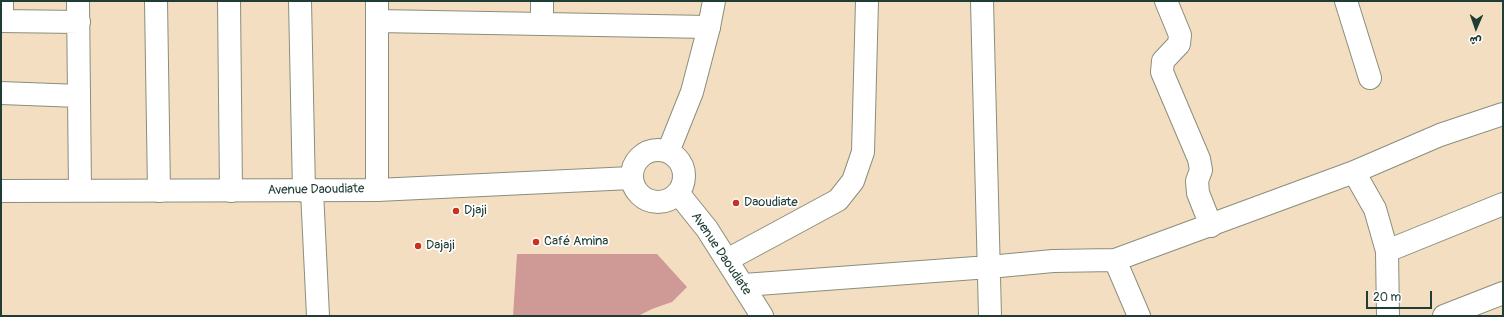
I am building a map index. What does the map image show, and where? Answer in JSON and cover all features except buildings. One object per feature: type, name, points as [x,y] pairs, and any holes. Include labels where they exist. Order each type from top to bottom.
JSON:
[{"type":"street","points":[[2,1],[1,21],[78,11],[80,190]]},
{"type":"street","points":[[156,1],[159,191]]},
{"type":"street","points":[[229,1],[231,191]]},
{"type":"street","points":[[300,1],[308,191],[318,316]]},
{"type":"street","points":[[542,1],[542,23]]},
{"type":"street","points":[[668,152],[692,92],[709,27],[714,1]]},
{"type":"street","points":[[728,260],[838,200],[853,180],[863,152],[867,1]]},
{"type":"street","points":[[982,1],[990,316]]},
{"type":"street","points":[[1166,1],[1180,35],[1179,44],[1163,61],[1162,72],[1199,159],[1201,170],[1197,181],[1198,193],[1211,226]]},
{"type":"street","points":[[1346,1],[1370,78]]},
{"type":"street","points":[[376,190],[377,11],[542,23],[709,27]]},
{"type":"street","points":[[1,94],[79,96]]},
{"type":"street","points":[[744,285],[1053,261],[1115,260],[1211,226],[1354,172],[1440,135],[1503,114]]},
{"type":"street","points":[[657,150],[668,152],[678,159],[684,170],[684,182],[678,193],[668,201],[656,202],[644,199],[635,190],[631,178],[633,167],[638,158],[647,152],[657,150]]},
{"type":"street","points":[[1354,172],[1375,209],[1387,251],[1388,316]]},
{"type":"street","name":"Avenue Daoudiate","points":[[1,191],[376,190],[631,178]]},
{"type":"street","name":"Avenue Daoudiate","points":[[678,193],[707,229],[744,285],[762,316]]},
{"type":"street","points":[[1387,251],[1503,204]]},
{"type":"street","points":[[1115,260],[1139,316]]},
{"type":"street","points":[[1444,316],[1503,293]]},
{"type":"place","name":"Daoudiate","points":[[736,203]]},
{"type":"place","name":"Djaji","points":[[456,211]]},
{"type":"place","name":"Café Amina","points":[[536,242]]},
{"type":"place","name":"Dajaji","points":[[418,246]]}]
